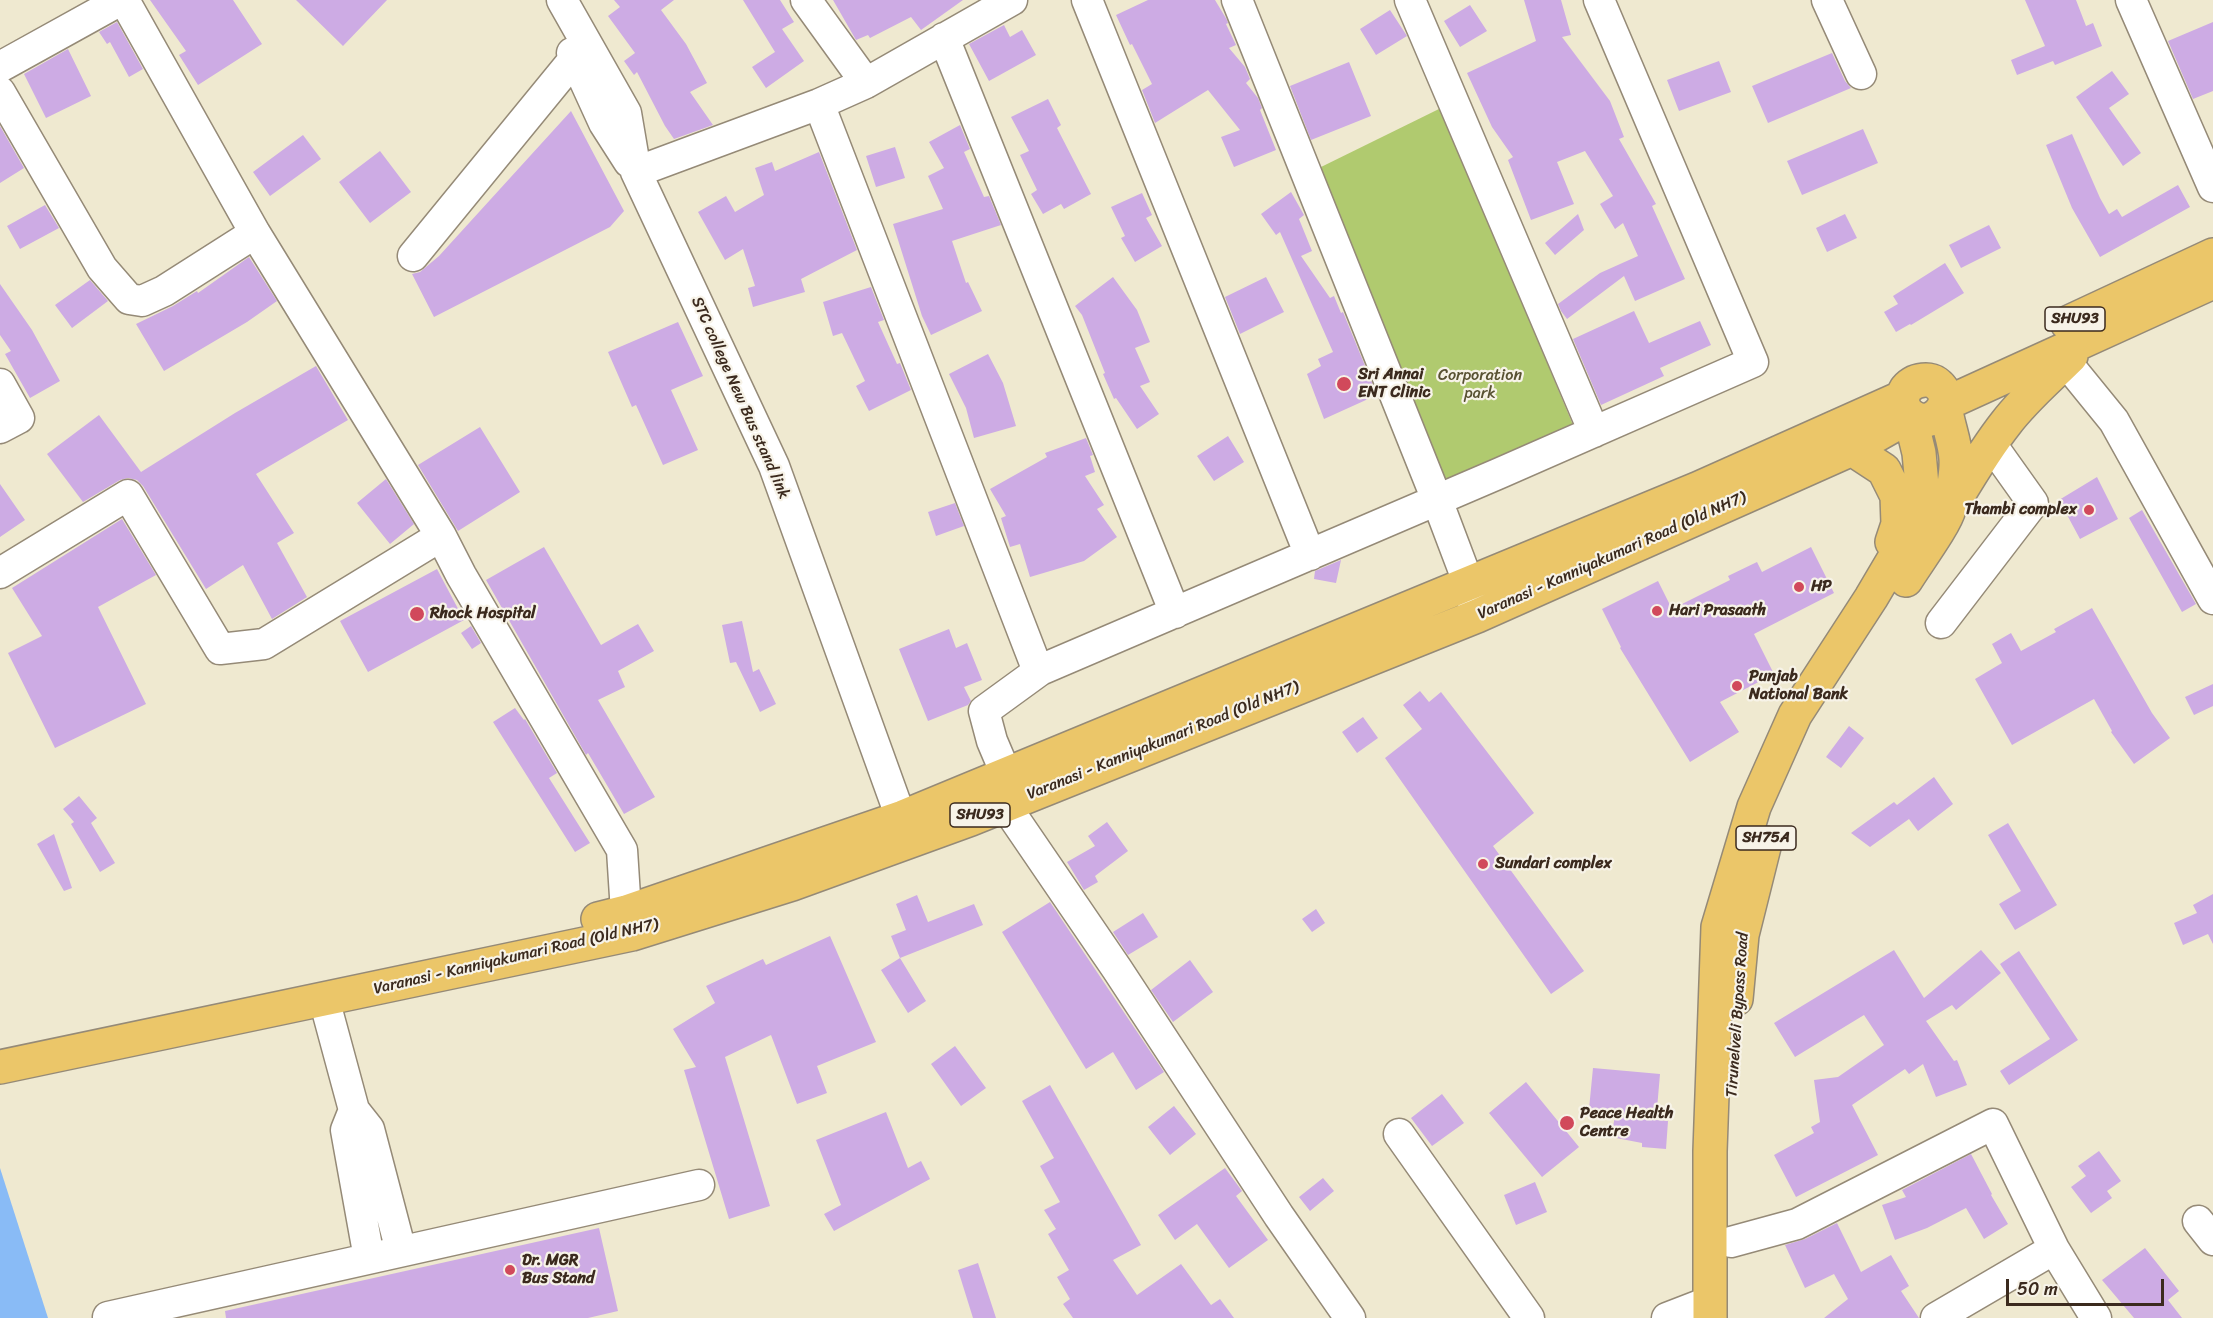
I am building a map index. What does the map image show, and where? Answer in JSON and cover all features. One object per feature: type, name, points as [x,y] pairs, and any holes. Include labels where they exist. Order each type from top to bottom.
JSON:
[{"type":"main road","name":"Varanasi - Kanniyakumari Road (Old NH7)","points":[[1942,394],[2213,255]]},
{"type":"main road","name":"Varanasi - Kanniyakumari Road (Old NH7)","points":[[1942,394],[2092,336],[2213,282]]},
{"type":"main road","points":[[1948,513],[2007,422],[2034,391],[2092,336]]},
{"type":"main road","name":"Varanasi - Kanniyakumari Road (Old NH7)","points":[[1907,407],[1918,421],[1929,421],[1941,414],[1942,394]]},
{"type":"main road","name":"Tirunelveli Bypass Road","points":[[1717,1312],[1710,1151],[1742,935],[1768,833],[1801,744],[1948,513],[1956,461],[1942,394]]},
{"type":"main road","name":"Varanasi - Kanniyakumari Road (Old NH7)","points":[[1005,790],[1252,674],[1468,582],[1907,407]]},
{"type":"main road","name":"Varanasi - Kanniyakumari Road (Old NH7)","points":[[0,1067],[324,999],[792,884],[906,829],[1005,790],[1476,616],[1852,449],[1907,407]]},
{"type":"main road","name":"Tirunelveli Bypass Road","points":[[1717,1312],[1731,1242],[1722,1074],[1718,927],[1754,807],[1795,715],[1907,537],[1923,496],[1919,453],[1907,407]]},
{"type":"main road","points":[[1852,449],[1884,470],[1897,496],[1898,524],[1879,584]]},
{"type":"main road","name":"Varanasi - Kanniyakumari Road (Old NH7)","points":[[0,1045],[468,948],[629,923]]},
{"type":"street","points":[[0,67],[123,0],[255,233],[441,536],[467,585],[622,850],[629,923]]},
{"type":"street","points":[[542,0],[575,57],[604,123],[636,172],[819,104],[866,83],[1012,0]]},
{"type":"street","name":"STC college New Bus stand link","points":[[562,0],[626,113],[636,172],[774,466],[906,829]]},
{"type":"street","points":[[806,0],[866,83]]},
{"type":"street","points":[[1087,0],[1310,555]]},
{"type":"street","points":[[1237,0],[1437,500],[1468,582],[1476,616]]},
{"type":"street","points":[[1410,0],[1594,432]]},
{"type":"street","points":[[1350,1318],[1279,1216],[1005,790],[984,711],[1039,671],[1753,362],[1599,0]]},
{"type":"street","points":[[1827,0],[1861,74]]},
{"type":"street","points":[[2131,0],[2210,174]]},
{"type":"street","points":[[944,38],[1175,613]]},
{"type":"street","points":[[413,256],[575,57]]},
{"type":"street","points":[[0,92],[102,268],[129,299],[142,301],[164,291],[255,233]]},
{"type":"street","points":[[819,104],[1039,671]]},
{"type":"street","points":[[2066,362],[2114,421],[2213,599]]},
{"type":"street","points":[[0,384],[18,418],[0,428]]},
{"type":"street","points":[[1941,623],[2033,503],[1991,444]]},
{"type":"street","points":[[0,573],[128,495],[220,650],[264,644],[441,536]]},
{"type":"street","points":[[324,999],[354,1110],[369,1129],[401,1251]]},
{"type":"street","points":[[354,1110],[346,1130],[369,1258]]},
{"type":"street","points":[[1731,1242],[1797,1224],[1993,1124],[2054,1249],[2096,1318]]},
{"type":"street","points":[[1399,1134],[1529,1318]]},
{"type":"street","points":[[108,1317],[699,1185]]},
{"type":"street","points":[[1936,1318],[2054,1249]]},
{"type":"street","points":[[1667,1318],[1717,1312]]},
{"type":"green space","name":"Corporation park","points":[[1441,108],[1573,425],[1442,484],[1319,168]]},
{"type":"water","points":[[0,1168],[48,1318],[0,1318]]},
{"type":"building","points":[[150,0],[233,0],[262,44],[198,85],[179,55],[186,51]]},
{"type":"building","points":[[296,0],[387,0],[343,46]]},
{"type":"building","points":[[614,0],[674,0],[661,10],[686,44],[707,83],[690,92],[713,125],[674,139],[637,72],[634,75],[624,61],[635,53],[608,16],[620,7]]},
{"type":"building","points":[[743,0],[780,0],[794,22],[782,29],[804,61],[766,88],[752,67],[775,52]]},
{"type":"building","points":[[833,0],[963,0],[921,30],[911,17],[870,38],[868,35],[856,40]]},
{"type":"building","points":[[1148,0],[1215,0],[1227,20],[1226,24],[1236,45],[1229,48],[1245,67],[1250,79],[1246,83],[1258,98],[1262,108],[1260,110],[1276,150],[1234,167],[1221,137],[1240,130],[1208,90],[1155,123],[1142,90],[1152,84],[1116,15]]},
{"type":"building","points":[[1524,0],[1561,0],[1571,35],[1562,37],[1610,101],[1624,137],[1619,139],[1656,204],[1652,206],[1685,279],[1635,301],[1624,276],[1567,319],[1561,311],[1558,304],[1600,273],[1638,256],[1623,223],[1615,229],[1600,204],[1613,196],[1585,151],[1557,162],[1574,204],[1531,220],[1508,160],[1513,157],[1492,127],[1467,73],[1536,41]]},
{"type":"building","points":[[2025,0],[2076,0],[2086,26],[2093,23],[2102,46],[2055,65],[2053,61],[2017,75],[2011,60],[2045,46]]},
{"type":"building","points":[[1470,5],[1487,31],[1460,47],[1444,21]]},
{"type":"building","points":[[1390,10],[1407,36],[1376,55],[1360,29]]},
{"type":"building","points":[[117,22],[143,69],[129,77],[110,42],[107,44],[99,32]]},
{"type":"building","points":[[2213,22],[2213,91],[2193,99],[2168,41]]},
{"type":"building","points":[[1004,25],[1010,37],[1022,30],[1036,55],[989,81],[969,44]]},
{"type":"building","points":[[68,49],[91,96],[46,118],[24,74]]},
{"type":"building","points":[[1832,53],[1845,81],[1851,88],[1768,123],[1752,86]]},
{"type":"building","points":[[1719,61],[1731,92],[1679,111],[1667,80]]},
{"type":"building","points":[[1349,62],[1371,116],[1311,140],[1290,86]]},
{"type":"building","points":[[2112,71],[2129,94],[2109,108],[2141,153],[2123,166],[2076,97]]},
{"type":"building","points":[[1048,99],[1061,125],[1057,128],[1091,194],[1064,209],[1061,204],[1043,214],[1031,194],[1037,190],[1020,155],[1029,151],[1011,117]]},
{"type":"building","points":[[571,111],[624,211],[610,227],[434,317],[412,274],[420,272],[439,256]]},
{"type":"building","points":[[960,125],[970,149],[964,152],[984,197],[989,196],[1001,225],[952,241],[966,283],[968,282],[982,311],[931,335],[922,316],[893,224],[943,209],[928,176],[944,168],[929,142]]},
{"type":"building","points":[[0,126],[24,168],[0,183]]},
{"type":"building","points":[[1863,129],[1878,163],[1802,195],[1787,161]]},
{"type":"building","points":[[2072,134],[2109,214],[2117,209],[2122,217],[2178,185],[2190,207],[2100,257],[2072,208],[2046,145]]},
{"type":"building","points":[[303,135],[321,159],[270,196],[253,172]]},
{"type":"building","points":[[895,147],[905,178],[876,187],[866,156]]},
{"type":"building","points":[[380,151],[411,192],[370,223],[339,182]]},
{"type":"building","points":[[819,152],[857,250],[801,279],[805,292],[753,307],[748,288],[755,286],[743,249],[725,260],[698,212],[726,196],[735,212],[764,195],[755,168],[772,162],[775,171]]},
{"type":"building","points":[[1291,192],[1304,215],[1299,219],[1312,251],[1301,256],[1330,298],[1334,296],[1341,313],[1343,312],[1377,395],[1324,419],[1307,374],[1321,366],[1318,359],[1333,352],[1280,232],[1276,235],[1261,214]]},
{"type":"building","points":[[1142,193],[1152,215],[1146,218],[1162,246],[1135,262],[1121,238],[1125,236],[1111,207]]},
{"type":"building","points":[[45,205],[59,228],[20,249],[7,226]]},
{"type":"building","points":[[1578,214],[1584,230],[1555,255],[1545,243]]},
{"type":"building","points":[[1845,214],[1857,238],[1827,252],[1816,228]]},
{"type":"building","points":[[1989,225],[2001,248],[1961,268],[1949,245]]},
{"type":"building","points":[[249,257],[277,301],[247,322],[164,371],[136,324],[197,291],[198,293]]},
{"type":"building","points":[[1945,263],[1964,293],[1896,332],[1884,312],[1898,304],[1893,296]]},
{"type":"building","points":[[1113,277],[1137,310],[1150,342],[1135,348],[1150,382],[1140,386],[1159,414],[1137,429],[1116,398],[1114,399],[1082,315],[1075,306]]},
{"type":"building","points":[[1266,277],[1284,312],[1240,334],[1225,297]]},
{"type":"building","points":[[90,280],[108,301],[72,328],[55,305]]},
{"type":"building","points":[[0,284],[32,330],[60,381],[30,398],[5,354],[11,351],[0,335]]},
{"type":"building","points":[[871,287],[884,320],[878,322],[897,364],[900,363],[911,390],[869,411],[856,386],[865,381],[842,333],[833,336],[823,302]]},
{"type":"building","points":[[1634,311],[1649,343],[1700,321],[1711,345],[1660,368],[1664,376],[1601,405],[1573,339]]},
{"type":"building","points":[[678,322],[703,376],[671,390],[698,450],[663,465],[636,405],[632,407],[608,352]]},
{"type":"building","points":[[988,354],[1003,383],[1016,426],[974,438],[966,408],[949,374]]},
{"type":"building","points":[[316,366],[348,420],[256,474],[294,533],[277,543],[307,597],[272,619],[243,565],[206,589],[143,486],[137,480],[128,478],[120,480],[83,502],[47,454],[99,415],[141,472]]},
{"type":"building","points":[[480,427],[520,492],[458,531],[418,465]]},
{"type":"building","points":[[1228,436],[1244,462],[1214,481],[1197,456]]},
{"type":"building","points":[[1086,438],[1093,455],[1090,456],[1095,472],[1085,476],[1104,505],[1097,509],[1117,537],[1084,561],[1030,577],[1020,544],[1010,547],[1001,518],[1006,516],[990,489],[1047,457],[1045,453]]},
{"type":"building","name":"Thambi complex","points":[[2097,477],[2118,519],[2080,539],[2059,500]]},
{"type":"building","points":[[386,479],[414,524],[390,544],[357,503]]},
{"type":"building","points":[[0,484],[25,520],[0,537]]},
{"type":"building","points":[[955,503],[964,526],[936,536],[928,512]]},
{"type":"building","points":[[2142,510],[2196,604],[2182,612],[2129,518]]},
{"type":"building","points":[[122,519],[156,575],[98,607],[146,704],[55,748],[8,653],[42,636],[12,588]]},
{"type":"building","points":[[544,547],[601,645],[638,624],[654,651],[618,671],[625,687],[598,700],[655,797],[624,814],[588,753],[586,755],[486,580]]},
{"type":"building","points":[[1811,547],[1834,593],[1754,634],[1774,674],[1720,702],[1739,732],[1690,762],[1620,648],[1602,609],[1658,581],[1672,609],[1730,580],[1728,576],[1757,562],[1762,572]]},
{"type":"building","points":[[1341,560],[1336,583],[1314,579],[1315,571]]},
{"type":"building","points":[[437,569],[464,620],[368,672],[340,621]]},
{"type":"building","points":[[2092,608],[2152,713],[2170,738],[2134,764],[2111,732],[2094,699],[2012,745],[1975,679],[2002,663],[1992,644],[2011,633],[2021,651],[2056,632],[2054,629]]},
{"type":"building","points":[[742,621],[753,672],[759,669],[776,704],[760,712],[736,662],[730,663],[722,625]]},
{"type":"building","points":[[471,626],[481,643],[472,649],[461,633]]},
{"type":"building","points":[[949,629],[956,648],[967,643],[982,680],[964,687],[971,701],[968,705],[928,721],[899,649]]},
{"type":"building","points":[[2213,684],[2213,706],[2194,715],[2185,697]]},
{"type":"building","points":[[1420,691],[1429,702],[1441,692],[1534,813],[1493,846],[1584,971],[1551,994],[1385,758],[1422,729],[1403,705]]},
{"type":"building","points":[[515,708],[525,719],[557,773],[549,778],[590,843],[575,852],[493,722]]},
{"type":"building","points":[[1363,717],[1378,738],[1357,753],[1342,732]]},
{"type":"building","points":[[1849,726],[1864,738],[1841,768],[1826,757]]},
{"type":"building","points":[[1934,777],[1953,804],[1918,831],[1909,819],[1870,847],[1851,833],[1894,802],[1897,805]]},
{"type":"building","points":[[79,796],[97,818],[91,823],[115,863],[100,872],[71,824],[74,822],[63,809]]},
{"type":"building","points":[[1107,822],[1128,851],[1095,876],[1098,882],[1084,890],[1067,862],[1095,846],[1088,836]]},
{"type":"building","points":[[2008,823],[2057,905],[2015,930],[1999,904],[2021,891],[1988,835]]},
{"type":"building","points":[[54,834],[72,888],[64,891],[37,844]]},
{"type":"building","points":[[2213,894],[2213,944],[2208,934],[2183,945],[2174,923],[2197,913],[2193,905]]},
{"type":"building","points":[[917,895],[928,922],[974,904],[983,925],[900,958],[891,936],[906,930],[896,904]]},
{"type":"building","points":[[1050,902],[1164,1072],[1136,1090],[1113,1052],[1086,1069],[1002,932]]},
{"type":"building","points":[[1316,909],[1325,923],[1312,932],[1302,919]]},
{"type":"building","points":[[1143,913],[1158,937],[1128,955],[1113,932]]},
{"type":"building","points":[[830,936],[876,1042],[817,1066],[827,1093],[797,1104],[771,1035],[725,1057],[770,1206],[729,1219],[684,1070],[696,1067],[673,1029],[715,1003],[706,986],[763,959],[766,965]]},
{"type":"building","points":[[1894,950],[1924,998],[1981,950],[2001,973],[1956,1010],[1952,1005],[1926,1021],[1954,1061],[1957,1060],[1967,1085],[1936,1097],[1923,1064],[1909,1074],[1905,1069],[1852,1105],[1878,1155],[1796,1197],[1774,1155],[1814,1133],[1811,1127],[1820,1122],[1814,1080],[1838,1077],[1884,1045],[1864,1015],[1795,1057],[1774,1023]]},
{"type":"building","points":[[2019,951],[2078,1040],[2009,1085],[2000,1071],[2050,1039],[2000,964]]},
{"type":"building","points":[[900,958],[926,1001],[908,1013],[881,970]]},
{"type":"building","points":[[1190,960],[1213,992],[1173,1022],[1151,990]]},
{"type":"building","points":[[955,1046],[986,1088],[961,1106],[931,1064]]},
{"type":"building","points":[[1593,1068],[1660,1074],[1656,1120],[1668,1121],[1666,1149],[1642,1147],[1642,1143],[1611,1137],[1616,1111],[1589,1109]]},
{"type":"building","points":[[1526,1082],[1579,1147],[1542,1177],[1489,1113]]},
{"type":"building","points":[[1050,1085],[1141,1245],[1113,1260],[1137,1295],[1181,1264],[1211,1305],[1220,1299],[1234,1318],[1073,1318],[1063,1304],[1070,1299],[1057,1277],[1069,1270],[1048,1234],[1056,1229],[1044,1210],[1060,1202],[1040,1166],[1054,1158],[1022,1101]]},
{"type":"building","points":[[1442,1094],[1464,1123],[1432,1146],[1411,1118]]},
{"type":"building","points":[[1174,1106],[1196,1134],[1170,1155],[1148,1127]]},
{"type":"building","points":[[886,1112],[908,1168],[921,1161],[930,1179],[834,1231],[824,1214],[841,1205],[816,1140]]},
{"type":"building","points":[[2099,1151],[2121,1181],[2107,1191],[2112,1198],[2091,1213],[2071,1187],[2086,1176],[2078,1166]]},
{"type":"building","points":[[1971,1154],[2008,1224],[1984,1239],[1966,1208],[1927,1228],[1895,1240],[1882,1205],[1906,1197],[1902,1190]]},
{"type":"building","points":[[1225,1168],[1242,1191],[1236,1196],[1268,1240],[1229,1268],[1197,1224],[1175,1240],[1158,1215]]},
{"type":"building","points":[[1323,1178],[1334,1191],[1310,1211],[1299,1197]]},
{"type":"building","points":[[1535,1182],[1547,1212],[1516,1225],[1504,1195]]},
{"type":"building","points":[[1837,1223],[1861,1272],[1891,1255],[1909,1286],[1901,1291],[1919,1318],[1824,1318],[1848,1299],[1834,1274],[1805,1288],[1785,1245],[1805,1239]]},
{"type":"building","name":"Dr. MGR Bus Stand","points":[[599,1228],[618,1311],[588,1318],[226,1318],[225,1311]]},
{"type":"building","points":[[2145,1248],[2179,1291],[2168,1300],[2182,1318],[2134,1318],[2102,1280]]},
{"type":"building","points":[[978,1263],[996,1318],[973,1318],[958,1270]]},
{"type":"place","name":"Sri Annai ENT Clinic","points":[[1344,384]]},
{"type":"place","name":"Thambi complex","points":[[2089,510]]},
{"type":"place","name":"HP","points":[[1799,587]]},
{"type":"place","name":"Hari Prasaath","points":[[1657,611]]},
{"type":"place","name":"Rhock Hospital","points":[[417,614]]},
{"type":"place","name":"Punjab National Bank","points":[[1737,686]]},
{"type":"place","name":"Sundari complex","points":[[1483,864]]},
{"type":"place","name":"Peace Health Centre","points":[[1567,1123]]},
{"type":"place","name":"Dr. MGR Bus Stand","points":[[510,1270]]}]
